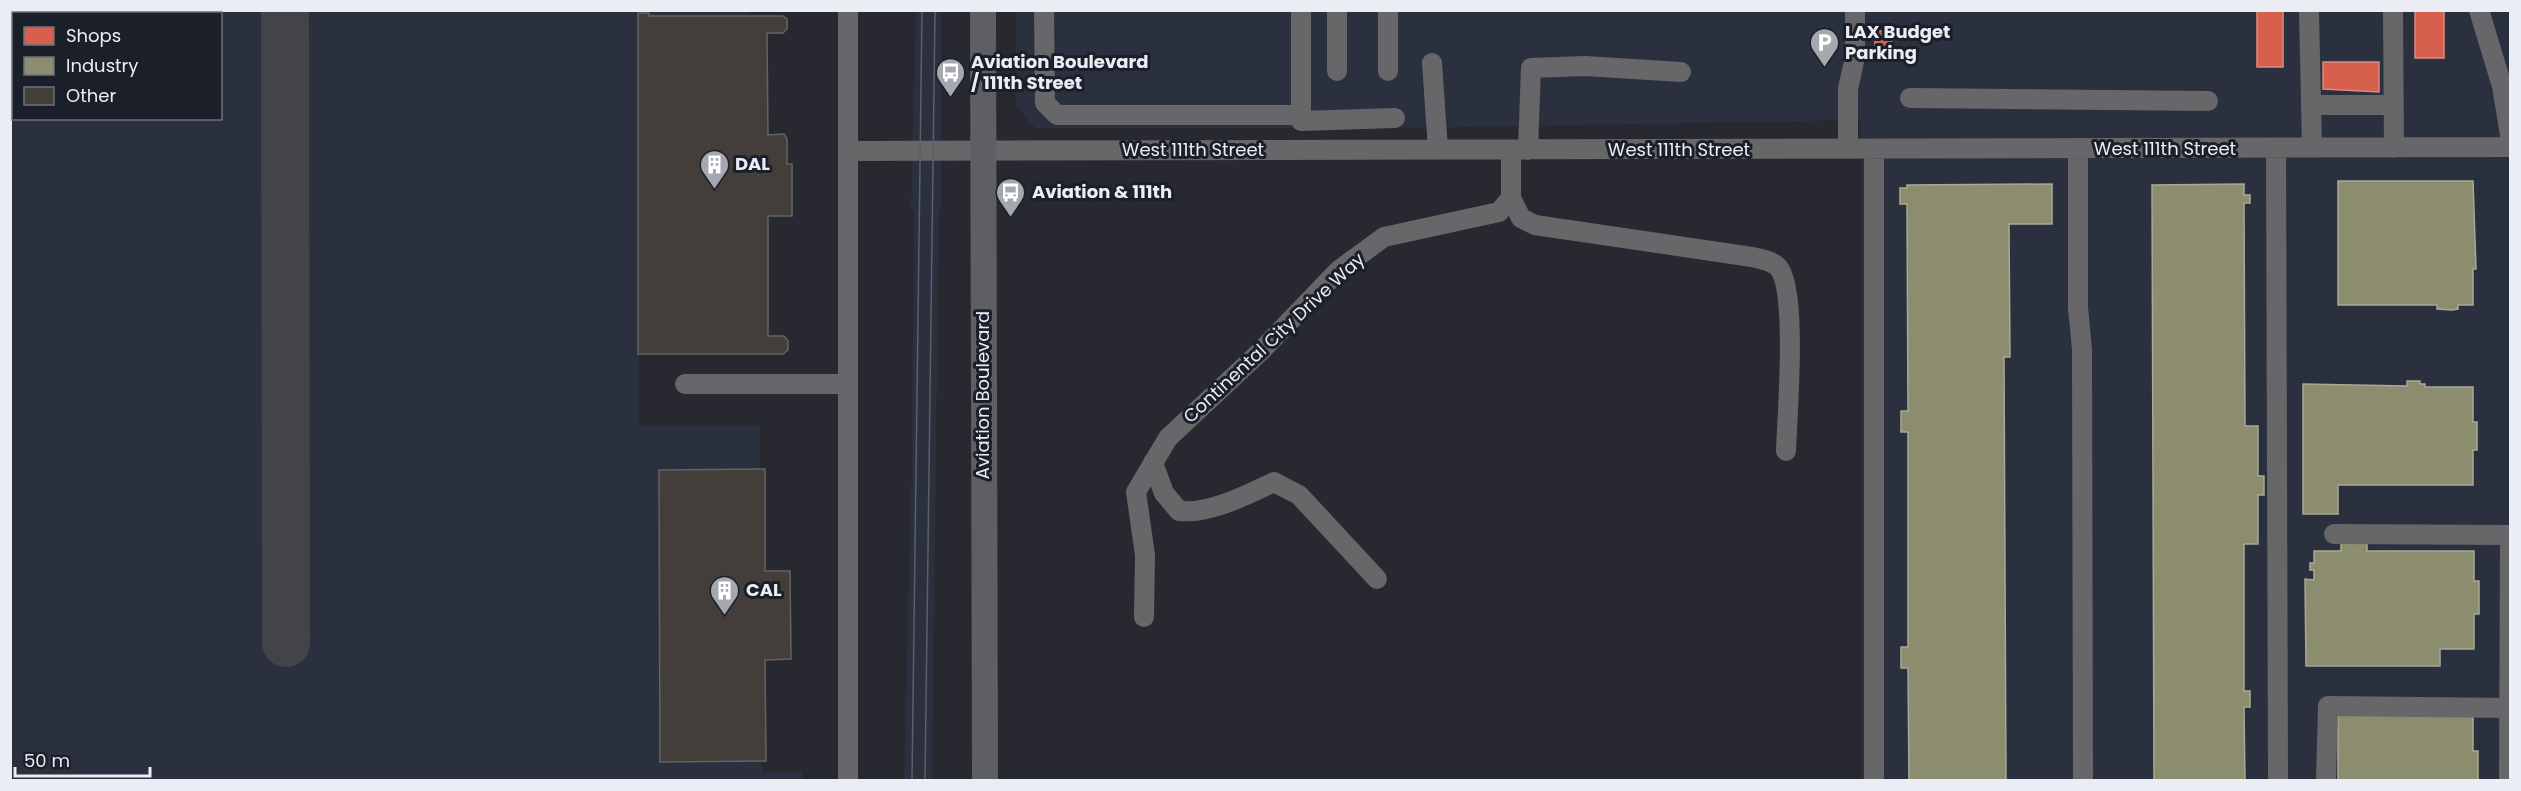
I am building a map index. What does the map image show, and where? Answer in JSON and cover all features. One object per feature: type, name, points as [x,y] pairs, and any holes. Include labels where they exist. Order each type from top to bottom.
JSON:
[{"type":"main road","name":"Aviation Boulevard","points":[[983,10],[985,780]]},
{"type":"street","points":[[848,10],[848,780]]},
{"type":"street","points":[[1044,10],[1045,103],[1057,116],[1395,118]]},
{"type":"street","points":[[1300,150],[1301,10]]},
{"type":"street","points":[[1337,10],[1337,71]]},
{"type":"street","points":[[1388,10],[1388,71]]},
{"type":"street","points":[[1848,149],[1848,89],[1855,57],[1855,10]]},
{"type":"street","points":[[2309,10],[2312,148]]},
{"type":"street","points":[[2393,10],[2394,148]]},
{"type":"street","points":[[2479,10],[2505,76],[2511,135]]},
{"type":"street","points":[[1432,63],[1438,149]]},
{"type":"street","points":[[1681,72],[1585,66],[1531,68],[1511,198],[1521,218],[1535,225],[1752,257],[1770,262],[1777,267],[1787,291],[1789,324],[1786,451]]},
{"type":"street","points":[[1911,98],[2208,101]]},
{"type":"street","points":[[2311,105],[2393,105]]},
{"type":"street","name":"West 111th Street","points":[[848,151],[2511,147]]},
{"type":"street","points":[[2276,148],[2278,780]]},
{"type":"street","points":[[1874,149],[1874,780]]},
{"type":"street","points":[[2078,149],[2078,308],[2082,349],[2083,780]]},
{"type":"street","name":"Continental City Drive Way","points":[[1144,617],[1145,555],[1136,492],[1168,438],[1261,351],[1339,270],[1384,237],[1499,212],[1511,198]]},
{"type":"street","points":[[685,384],[848,384]]},
{"type":"street","points":[[1153,463],[1164,493],[1179,511],[1193,512],[1238,499],[1274,482],[1299,495],[1377,579]]},
{"type":"street","points":[[2334,534],[2511,535],[2509,780]]},
{"type":"street","points":[[2326,780],[2328,706],[2510,698]]},
{"type":"shaded area","points":[[941,10],[941,207],[939,212],[932,780],[904,780],[912,455],[914,212],[911,208],[916,11]]},
{"type":"shaded area","points":[[10,11],[750,11],[750,26],[639,26],[639,426],[760,426],[762,772],[802,771],[802,780],[11,780]]},
{"type":"shaded area","points":[[1016,11],[2510,11],[2510,780],[1861,780],[1861,120],[1415,128],[1035,128],[1016,106]]},
{"type":"building: Shops","points":[[2257,10],[2283,10],[2283,67],[2257,67]]},
{"type":"building: Shops","points":[[2415,10],[2444,10],[2444,58],[2415,58]]},
{"type":"building: Shops","points":[[1875,31],[1892,31],[1891,47],[1875,47]]},
{"type":"building: Shops","points":[[2323,62],[2379,62],[2379,92],[2323,89]]},
{"type":"building: Industry","points":[[2338,181],[2473,181],[2476,269],[2473,269],[2473,305],[2458,305],[2458,309],[2452,310],[2437,309],[2437,305],[2338,305]]},
{"type":"building: Industry","points":[[2052,184],[2052,224],[2009,224],[2010,357],[2004,357],[2006,780],[1909,780],[1908,668],[1901,668],[1901,647],[1908,647],[1908,432],[1901,432],[1901,411],[1908,411],[1907,204],[1900,204],[1900,188],[1907,188],[1907,185]]},
{"type":"building: Industry","points":[[2244,184],[2244,195],[2250,195],[2250,203],[2244,203],[2245,426],[2258,426],[2258,476],[2264,476],[2264,495],[2258,495],[2258,544],[2244,544],[2244,691],[2250,691],[2250,707],[2244,707],[2245,780],[2154,780],[2152,185]]},
{"type":"building: Industry","points":[[2407,381],[2420,381],[2420,384],[2425,384],[2425,387],[2473,387],[2473,422],[2477,422],[2477,450],[2473,450],[2473,485],[2338,485],[2338,514],[2303,514],[2303,384],[2407,386]]},
{"type":"building: Industry","points":[[2341,542],[2367,542],[2367,551],[2474,551],[2474,581],[2479,581],[2479,614],[2474,614],[2474,649],[2440,649],[2440,666],[2306,666],[2305,579],[2314,580],[2314,570],[2310,570],[2310,563],[2314,563],[2314,551],[2341,551]]},
{"type":"building: Industry","points":[[2338,715],[2473,715],[2473,751],[2478,751],[2478,780],[2338,780]]},
{"type":"building: Other","name":"DAL","points":[[638,13],[649,13],[649,16],[783,16],[787,19],[787,29],[783,33],[767,33],[768,135],[784,134],[787,139],[787,164],[792,164],[792,216],[768,216],[768,336],[784,336],[788,341],[788,350],[783,354],[638,354]]},
{"type":"building: Other","name":"CAL","points":[[765,469],[765,571],[790,571],[791,659],[765,660],[766,761],[660,762],[659,470]]},
{"type":"taxiway","points":[[285,10],[286,643]]},
{"type":"tram line","points":[[912,780],[922,10]]},
{"type":"tram line","points":[[925,780],[935,10]]},
{"type":"place","name":"LAX Budget Parking","points":[[1824,68]]},
{"type":"place","name":"Aviation Boulevard / 111th Street","points":[[950,98]]},
{"type":"place","name":"DAL","points":[[714,190]]},
{"type":"place","name":"Aviation & 111th","points":[[1011,218]]},
{"type":"place","name":"CAL","points":[[725,616]]}]
